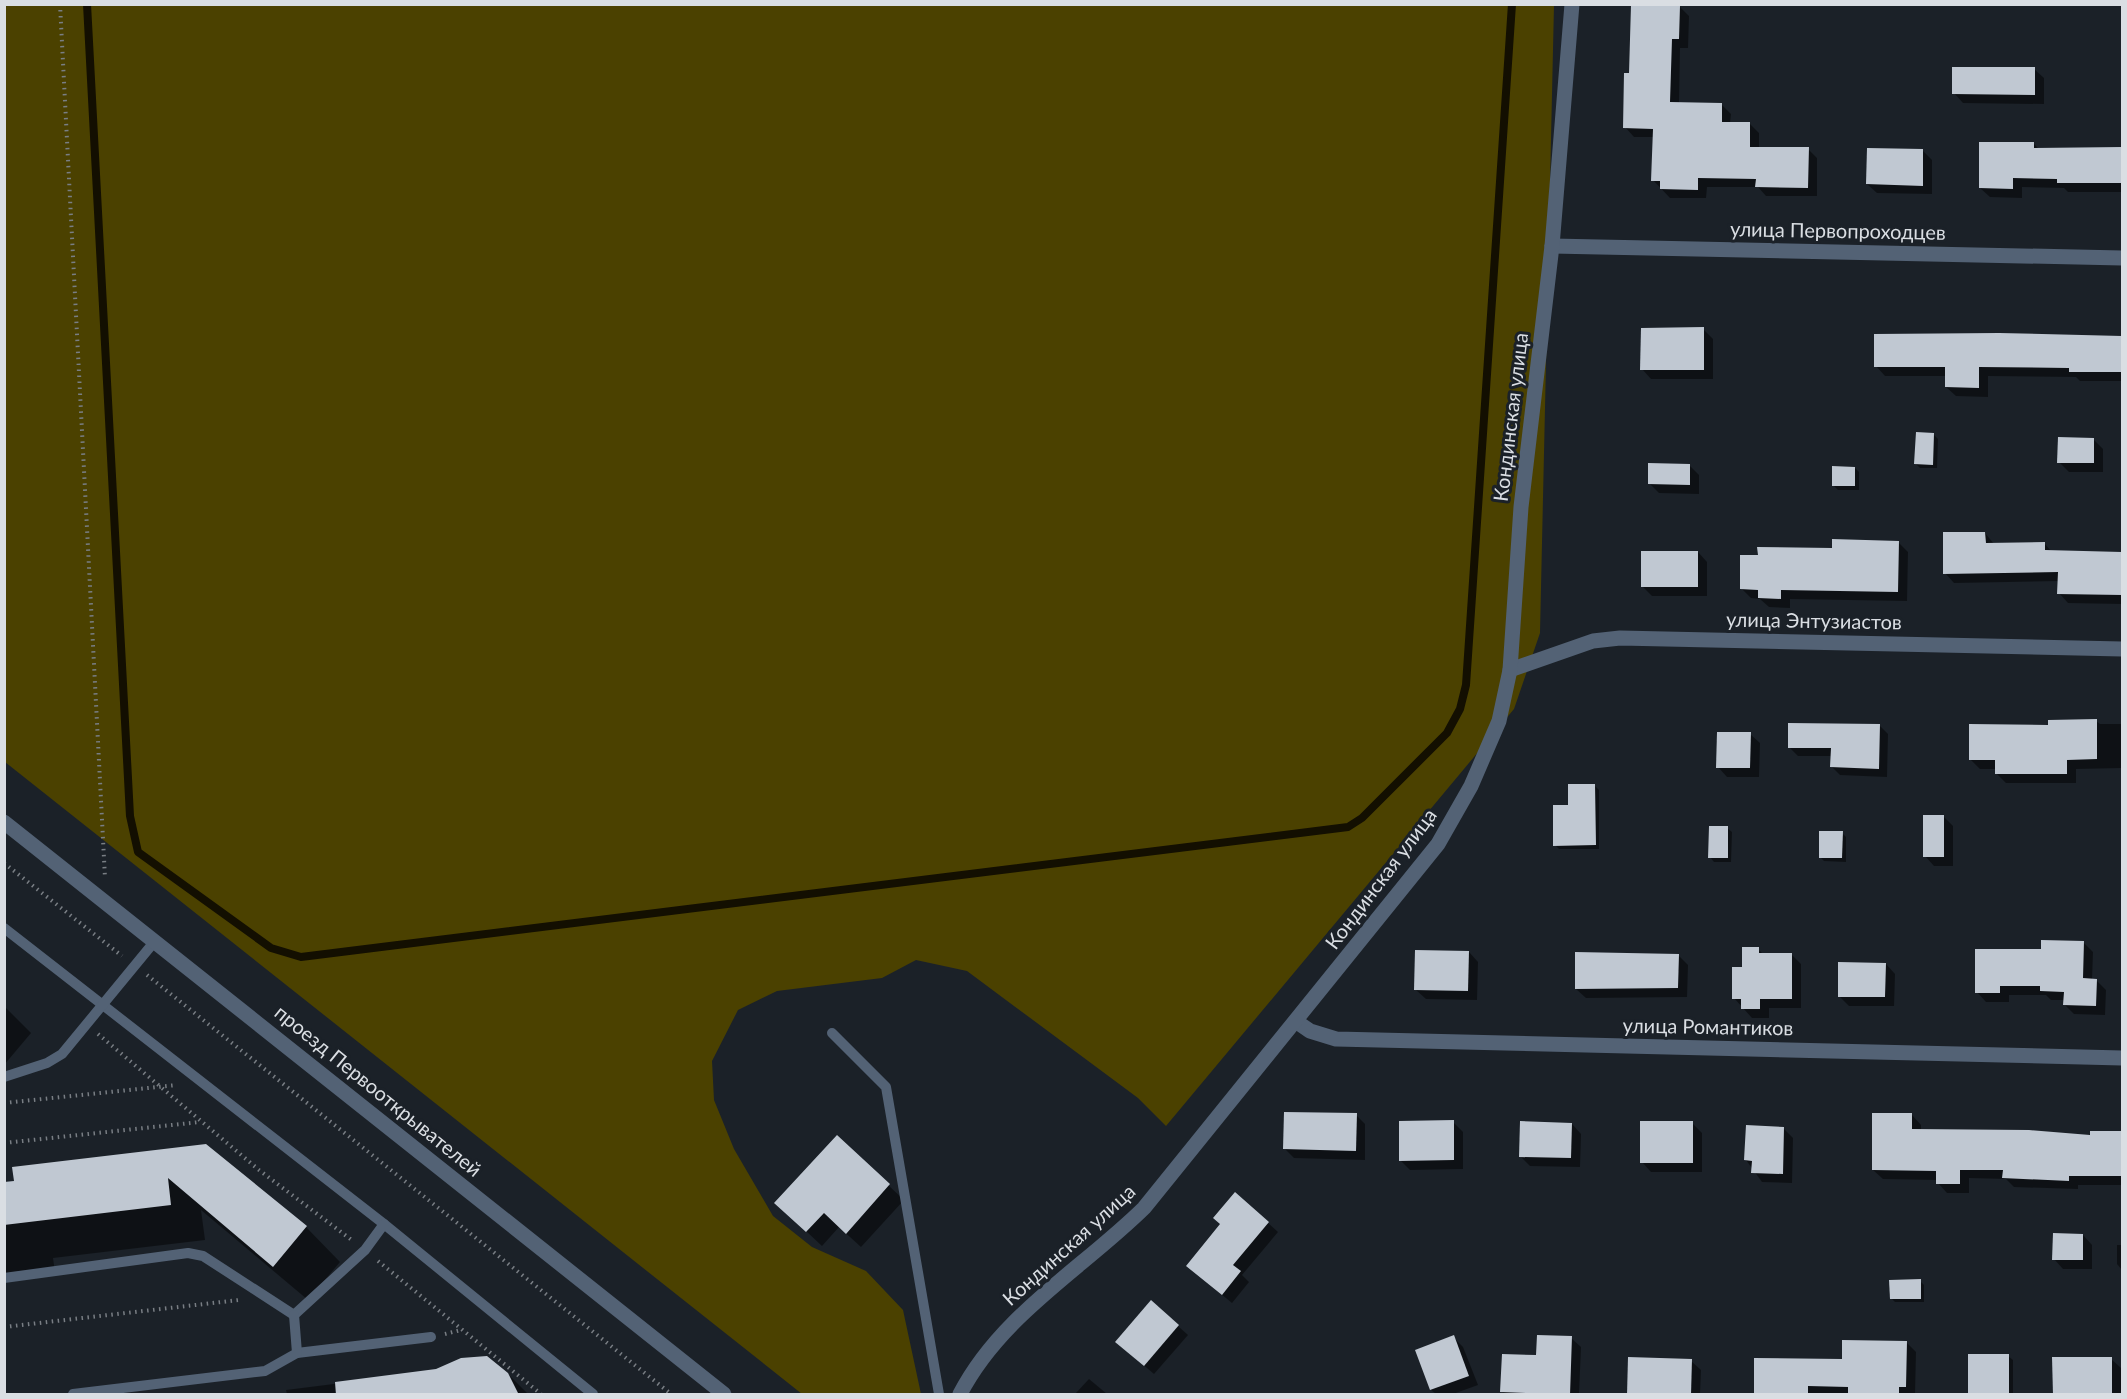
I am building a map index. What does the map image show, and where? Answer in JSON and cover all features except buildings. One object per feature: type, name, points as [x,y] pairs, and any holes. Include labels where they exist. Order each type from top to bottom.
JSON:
[{"type":"street","name":"Кондинская улица","points":[[960,1395],[970,1374],[993,1343],[1024,1311],[1112,1240],[1144,1208],[1297,1022],[1438,844],[1471,786],[1499,721],[1510,670],[1521,507],[1552,246],[1572,4]]},
{"type":"street","name":"улица Первопроходцев","points":[[1552,246],[2122,258]]},
{"type":"street","name":"улица Энтузиастов","points":[[1510,670],[1593,641],[1620,638],[2122,649]]},
{"type":"street","name":"проезд Первооткрывателей","points":[[4,822],[724,1395]]},
{"type":"street","name":"улица Романтиков","points":[[1297,1022],[1310,1031],[1336,1039],[2122,1059]]},
{"type":"lane","points":[[4,928],[384,1224],[593,1395]]},
{"type":"lane","points":[[4,1077],[47,1064],[62,1054],[155,940]]},
{"type":"lane","points":[[832,1033],[886,1087],[939,1395]]},
{"type":"lane","points":[[294,1315],[365,1250],[384,1224]]},
{"type":"lane","points":[[4,1278],[188,1253],[203,1256],[294,1315]]},
{"type":"lane","points":[[294,1315],[297,1353]]},
{"type":"lane","points":[[73,1395],[265,1371],[297,1353],[432,1337]]},
{"type":"path","points":[[60,4],[107,902]]},
{"type":"path","points":[[4,864],[134,965],[671,1395]]},
{"type":"path","points":[[86,1024],[200,1122],[365,1250],[541,1395]]},
{"type":"path","points":[[4,1103],[180,1085]]},
{"type":"path","points":[[4,1143],[200,1122]]},
{"type":"path","points":[[4,1327],[267,1297]]},
{"type":"shaded area","points":[[4,5],[1554,5],[1540,633],[1514,709],[1166,1126],[1138,1098],[967,971],[916,960],[882,978],[777,991],[738,1010],[712,1061],[714,1100],[734,1149],[773,1216],[812,1247],[866,1271],[903,1310],[921,1394],[802,1394],[5,762]]},
{"type":"waterway","points":[[87,4],[130,816],[138,852],[271,948],[301,957],[1348,827],[1362,818],[1447,733],[1460,709],[1466,685],[1512,4]]}]
